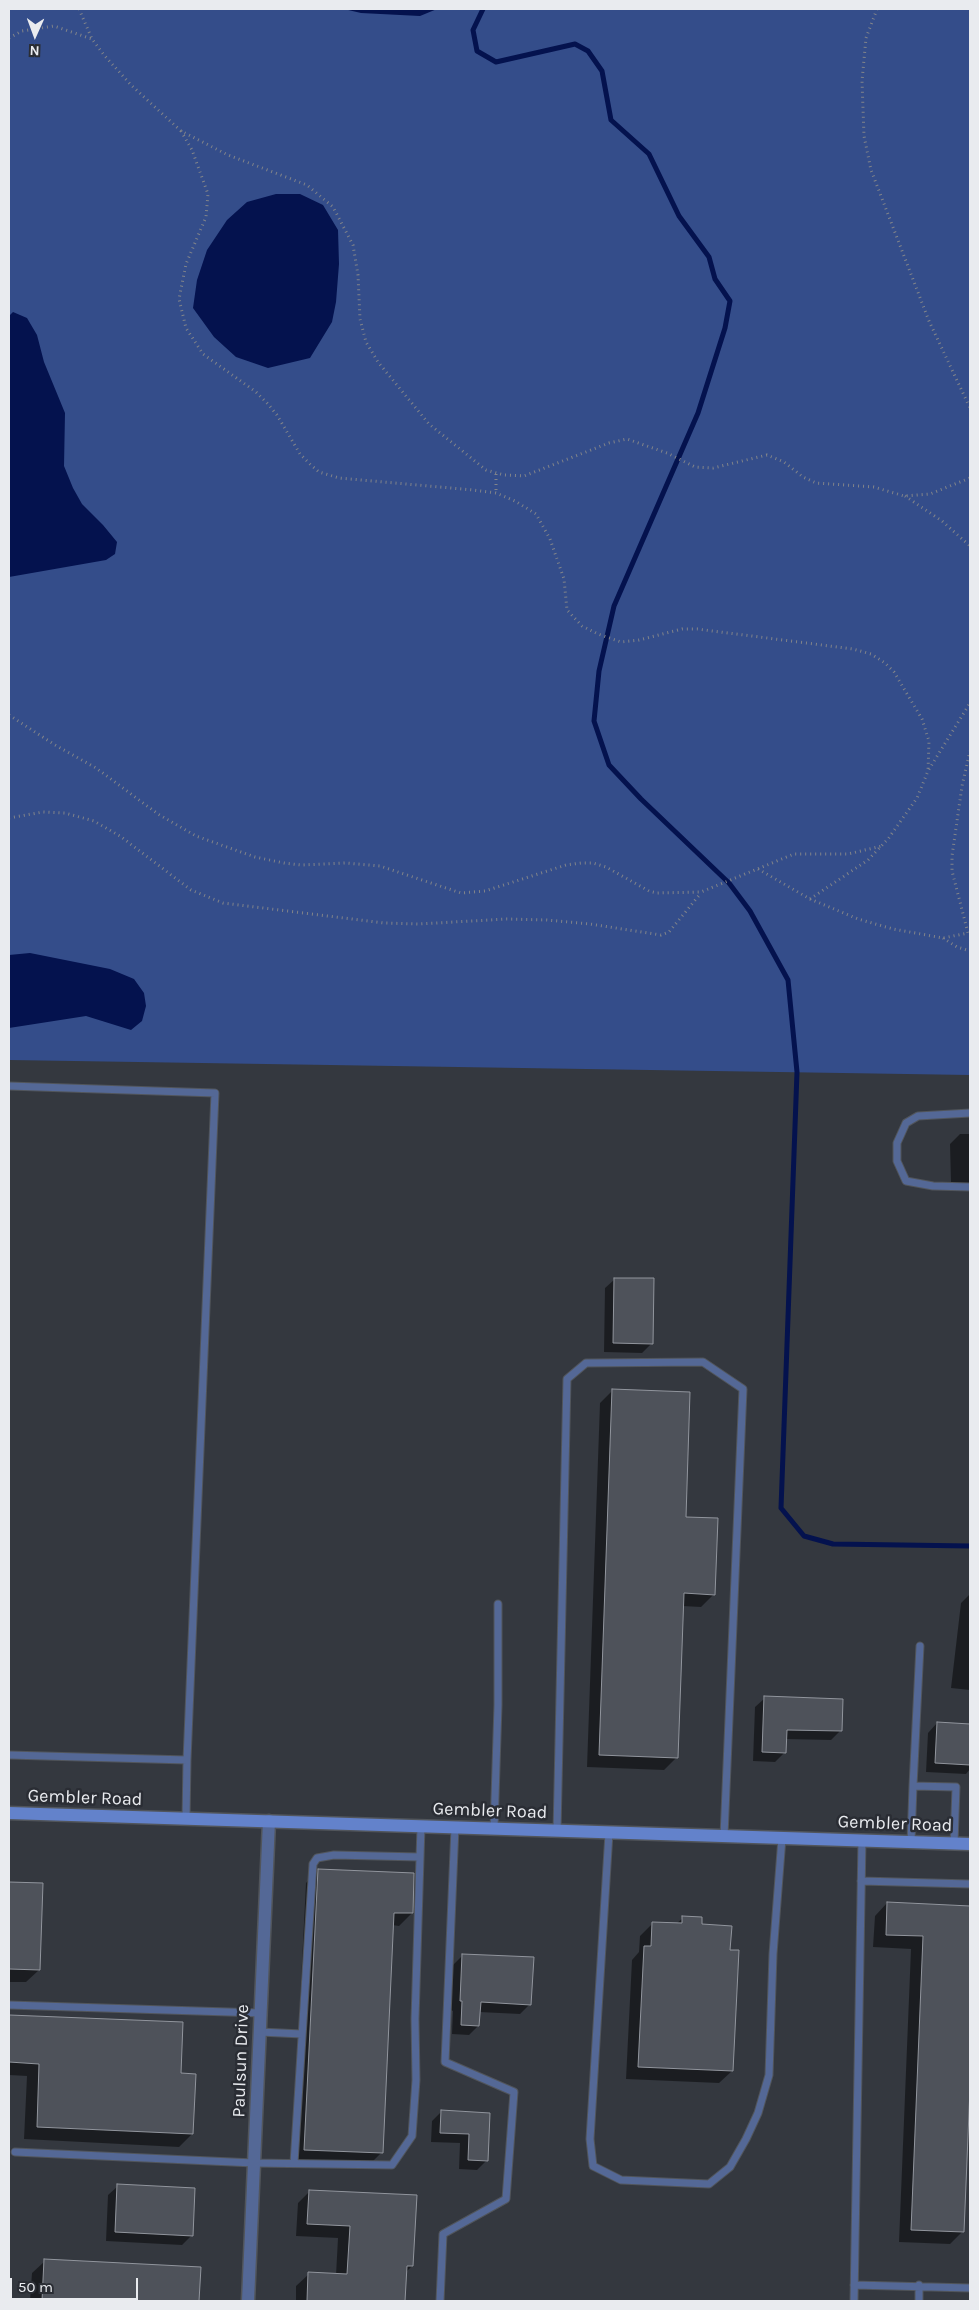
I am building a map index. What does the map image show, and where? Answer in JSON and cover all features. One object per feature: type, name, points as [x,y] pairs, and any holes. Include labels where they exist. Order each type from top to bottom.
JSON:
[{"type":"main road","name":"Gembler Road","points":[[9,1813],[970,1844]]},
{"type":"street","name":"Paulsun Drive","points":[[248,2301],[269,1822]]},
{"type":"lane","points":[[9,1086],[215,1093],[186,1819]]},
{"type":"lane","points":[[970,1113],[918,1116],[906,1123],[896,1143],[897,1161],[906,1181],[933,1186],[970,1187]]},
{"type":"lane","points":[[557,1831],[567,1379],[586,1363],[703,1362],[743,1389],[724,1836]]},
{"type":"lane","points":[[494,1829],[498,1704],[498,1604]]},
{"type":"lane","points":[[911,1842],[920,1646]]},
{"type":"lane","points":[[9,1755],[187,1760]]},
{"type":"lane","points":[[913,1786],[956,1787],[954,1844]]},
{"type":"lane","points":[[15,2152],[254,2163],[392,2165],[412,2136],[416,2080],[415,2019],[421,1826]]},
{"type":"lane","points":[[440,2301],[443,2234],[506,2199],[514,2092],[445,2062],[455,1827]]},
{"type":"lane","points":[[610,1832],[590,2138],[593,2166],[621,2180],[709,2184],[730,2167],[746,2139],[758,2112],[769,2075],[773,1954],[782,1838]]},
{"type":"lane","points":[[854,2301],[862,1840]]},
{"type":"lane","points":[[294,2163],[313,1864],[317,1858],[334,1855],[420,1857]]},
{"type":"lane","points":[[861,1881],[970,1884]]},
{"type":"lane","points":[[9,2005],[260,2013]]},
{"type":"lane","points":[[260,2032],[302,2034]]},
{"type":"lane","points":[[854,2285],[919,2285],[970,2288]]},
{"type":"lane","points":[[919,2285],[919,2301]]},
{"type":"path","points":[[80,9],[92,39],[131,85],[181,131],[228,155],[307,185],[333,207],[353,245],[358,275],[360,319],[366,342],[378,362],[430,424],[486,470],[496,474],[524,476],[609,443],[627,439],[667,453],[695,467],[712,468],[767,455],[784,462],[803,477],[816,483],[874,487],[904,496],[942,521],[970,546]]},
{"type":"path","points":[[877,9],[866,38],[862,81],[864,136],[871,170],[929,321],[970,408]]},
{"type":"path","points":[[9,38],[22,31],[54,26],[92,39]]},
{"type":"path","points":[[181,131],[192,150],[208,194],[206,217],[186,264],[179,299],[186,328],[203,354],[256,392],[268,404],[277,415],[300,454],[320,472],[339,478],[419,484],[496,493],[515,501],[536,514],[550,539],[564,579],[567,610],[582,626],[621,642],[639,640],[682,629],[697,629],[853,649],[871,654],[886,663],[894,672],[922,719],[929,741],[928,772]]},
{"type":"path","points":[[496,474],[496,493]]},
{"type":"path","points":[[904,496],[930,494],[970,478]]},
{"type":"path","points":[[810,899],[868,860],[882,846],[903,820],[917,798],[928,772],[970,702]]},
{"type":"path","points":[[9,715],[55,745],[96,768],[158,814],[196,836],[255,857],[302,866],[346,863],[380,866],[461,893],[485,891],[566,865],[593,863],[606,867],[649,892],[657,894],[701,892],[794,854],[848,854],[882,846]]},
{"type":"path","points":[[758,869],[810,899],[858,919],[893,929],[943,938],[969,934],[952,871],[952,856],[962,786],[970,751]]},
{"type":"path","points":[[9,818],[43,812],[66,813],[94,821],[120,836],[191,890],[223,903],[374,922],[418,924],[547,920],[590,924],[662,935],[669,932],[701,892]]},
{"type":"path","points":[[943,938],[957,947],[970,951]]},
{"type":"shaded area","points":[[9,9],[970,9],[970,1075],[9,1060]]},
{"type":"shaded area","points":[[344,9],[437,9],[420,16],[361,13]]},
{"type":"shaded area","points":[[276,194],[300,194],[323,205],[338,230],[339,264],[336,302],[332,322],[310,358],[268,368],[236,357],[214,337],[193,308],[197,280],[207,250],[227,220],[247,202]]},
{"type":"shaded area","points":[[13,312],[27,318],[37,335],[44,362],[65,413],[64,466],[73,488],[82,504],[117,542],[115,554],[106,560],[9,577],[9,316]]},
{"type":"shaded area","points":[[30,953],[110,969],[134,979],[144,993],[146,1006],[142,1021],[131,1030],[86,1016],[9,1028],[9,955]]},
{"type":"building","points":[[614,1278],[654,1278],[653,1344],[613,1343]]},
{"type":"building","points":[[612,1389],[690,1392],[686,1517],[718,1518],[715,1595],[684,1593],[678,1758],[599,1755]]},
{"type":"building","points":[[764,1696],[843,1699],[842,1731],[787,1730],[786,1753],[762,1752]]},
{"type":"building","points":[[937,1722],[970,1724],[970,1765],[935,1763]]},
{"type":"building","points":[[318,1869],[414,1873],[413,1913],[394,1913],[383,2153],[304,2150]]},
{"type":"building","points":[[9,1882],[43,1883],[40,1970],[9,1969]]},
{"type":"building","points":[[887,1902],[970,1906],[970,2088],[964,2232],[911,2230],[923,1936],[886,1935]]},
{"type":"building","points":[[682,1916],[702,1917],[702,1924],[732,1926],[730,1950],[739,1950],[733,2071],[638,2067],[644,1946],[651,1946],[652,1922],[682,1923]]},
{"type":"building","points":[[462,1954],[534,1957],[531,2005],[481,2002],[479,2026],[461,2025]]},
{"type":"building","points":[[9,2015],[183,2022],[181,2073],[196,2074],[193,2134],[37,2127],[39,2064],[9,2062]]},
{"type":"building","points":[[441,2110],[490,2113],[488,2161],[468,2160],[469,2134],[440,2133]]},
{"type":"building","points":[[117,2184],[195,2188],[193,2236],[115,2232]]},
{"type":"building","points":[[309,2190],[417,2195],[413,2266],[407,2266],[405,2301],[307,2301],[308,2272],[347,2274],[350,2226],[307,2224]]},
{"type":"building","points":[[44,2259],[201,2267],[199,2301],[42,2301]]},
{"type":"waterway","points":[[483,9],[473,30],[477,51],[496,62],[575,44],[588,51],[602,71],[611,120],[649,154],[679,216],[709,257],[715,279],[730,301],[725,328],[698,413],[614,606],[599,671],[594,721],[609,765],[641,799],[729,883],[750,911],[788,980],[797,1072],[781,1508],[804,1536],[833,1544],[970,1546]]}]
